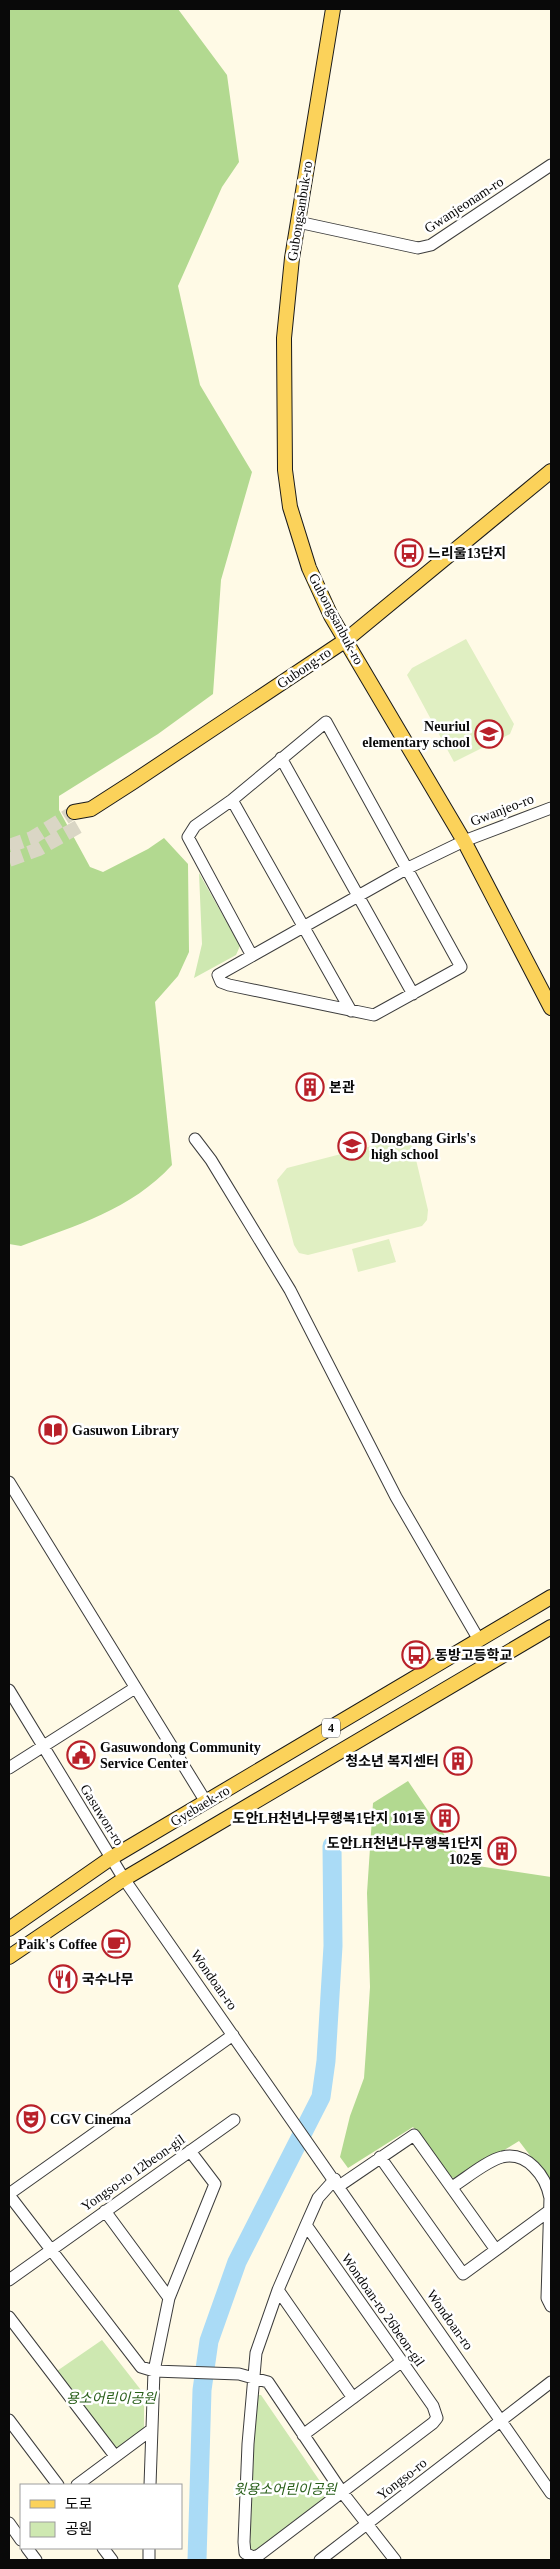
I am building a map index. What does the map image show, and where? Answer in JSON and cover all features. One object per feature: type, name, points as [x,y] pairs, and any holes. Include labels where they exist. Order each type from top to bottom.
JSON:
[{"type":"main road","name":"Gubongsanbuk-ro","points":[[333,9],[298,222],[284,338],[286,470],[290,507],[309,568],[331,616],[464,841],[551,1008]]},
{"type":"main road","name":"Gubong-ro","points":[[91,809],[346,640],[551,471]]},
{"type":"main road","points":[[74,812],[91,809]]},
{"type":"main road","points":[[83,824],[91,809]]},
{"type":"main road","name":"Gyebaek-ro","points":[[9,1929],[111,1858],[551,1597]]},
{"type":"main road","name":"Gyebaek-ro","points":[[9,1957],[124,1879],[551,1627]]},
{"type":"street","name":"Gwanjeonam-ro","points":[[298,222],[418,248],[431,245],[551,166]]},
{"type":"street","points":[[232,800],[351,1011],[374,1016],[461,966],[326,722],[232,800],[195,826],[188,837],[252,956]]},
{"type":"street","points":[[281,758],[413,994]]},
{"type":"street","name":"Gwanjeo-ro","points":[[351,1011],[241,988],[221,982],[218,974],[406,869],[464,841],[551,808]]},
{"type":"street","points":[[195,1139],[211,1160],[290,1290],[396,1497],[479,1640]]},
{"type":"street","points":[[9,1482],[206,1802]]},
{"type":"street","points":[[9,1768],[135,1688]]},
{"type":"street","name":"Gasuwon-ro","points":[[9,1690],[124,1879]]},
{"type":"street","name":"Wondoan-ro","points":[[124,1879],[337,2182],[551,2493]]},
{"type":"street","points":[[233,2034],[9,2194],[49,2250],[141,2367],[154,2371],[176,2370],[239,2374],[268,2382],[342,2492],[395,2560]]},
{"type":"street","name":"Yongso-ro 12beon-gil","points":[[9,2280],[234,2120]]},
{"type":"street","points":[[342,2492],[259,2555],[248,2556],[244,2549],[248,2444],[256,2353],[278,2290],[318,2198],[337,2182],[414,2135],[496,2250]]},
{"type":"street","points":[[150,2484],[154,2371],[169,2298],[215,2184],[190,2151]]},
{"type":"street","points":[[452,2187],[503,2156],[526,2160],[548,2186],[547,2298],[551,2306]]},
{"type":"street","points":[[380,2157],[462,2274],[549,2211]]},
{"type":"street","points":[[105,2211],[169,2298]]},
{"type":"street","name":"Wondoan-ro 26beon-gil","points":[[306,2225],[436,2412],[433,2423],[342,2492]]},
{"type":"street","points":[[278,2290],[352,2398]]},
{"type":"street","points":[[9,2317],[115,2456]]},
{"type":"street","points":[[302,2435],[402,2362]]},
{"type":"street","name":"Yongso-ro","points":[[320,2560],[551,2382]]},
{"type":"street","points":[[9,2420],[57,2484]]},
{"type":"street","points":[[78,2484],[151,2430]]},
{"type":"street","points":[[28,2549],[36,2560]]},
{"type":"street","points":[[105,2549],[112,2560]]},
{"type":"green space","points":[[9,9],[178,9],[227,75],[239,162],[222,187],[178,286],[200,385],[252,472],[221,580],[213,694],[158,734],[59,796],[59,810],[90,867],[103,872],[148,849],[164,838],[188,864],[189,952],[178,976],[155,1002],[172,1165],[156,1180],[121,1205],[82,1223],[21,1246],[9,1244]]},
{"type":"green space","points":[[466,639],[514,724],[510,734],[454,762],[407,675],[412,668]]},
{"type":"green space","points":[[199,873],[240,946],[236,955],[194,978],[202,944]]},
{"type":"green space","points":[[399,1139],[407,1141],[413,1147],[428,1210],[427,1220],[422,1226],[308,1255],[299,1253],[294,1245],[277,1180],[287,1168]]},
{"type":"green space","points":[[389,1239],[396,1262],[358,1272],[352,1249]]},
{"type":"green space","points":[[408,1781],[464,1864],[551,1877],[551,2183],[519,2141],[457,2179],[451,2177],[413,2127],[348,2168],[340,2157],[350,2116],[364,2078],[370,1987],[367,1893],[373,1803]]},
{"type":"green space","name":"용소어린이공원","points":[[102,2340],[144,2394],[144,2428],[117,2451],[54,2373]]},
{"type":"green space","name":"윗용소어린이공원","points":[[256,2395],[261,2395],[328,2493],[325,2500],[254,2551],[250,2548]]},
{"type":"waterway","points":[[197,2560],[202,2390],[209,2341],[237,2262],[321,2097],[326,2061],[333,1946],[332,1846]]},
{"type":"tunnel","points":[[9,846],[32,838],[74,812]]},
{"type":"tunnel","points":[[9,860],[39,849],[83,824]]},
{"type":"place","name":"느리울13단지","points":[[409,553]]},
{"type":"place","name":"Neuriul elementary school","points":[[489,734]]},
{"type":"place","name":"본관","points":[[310,1087]]},
{"type":"place","name":"Dongbang Girls's high school","points":[[352,1146]]},
{"type":"place","name":"Gasuwon Library","points":[[53,1430]]},
{"type":"place","name":"동방고등학교","points":[[416,1655]]},
{"type":"place","name":"Gasuwondong Community Service Center","points":[[81,1755]]},
{"type":"place","name":"청소년 복지센터","points":[[458,1761]]},
{"type":"place","name":"도안LH천년나무행복1단지 101동","points":[[445,1818]]},
{"type":"place","name":"도안LH천년나무행복1단지 102동","points":[[502,1851]]},
{"type":"place","name":"Paik's Coffee","points":[[116,1944]]},
{"type":"place","name":"국수나무","points":[[63,1979]]},
{"type":"place","name":"CGV Cinema","points":[[31,2119]]}]
